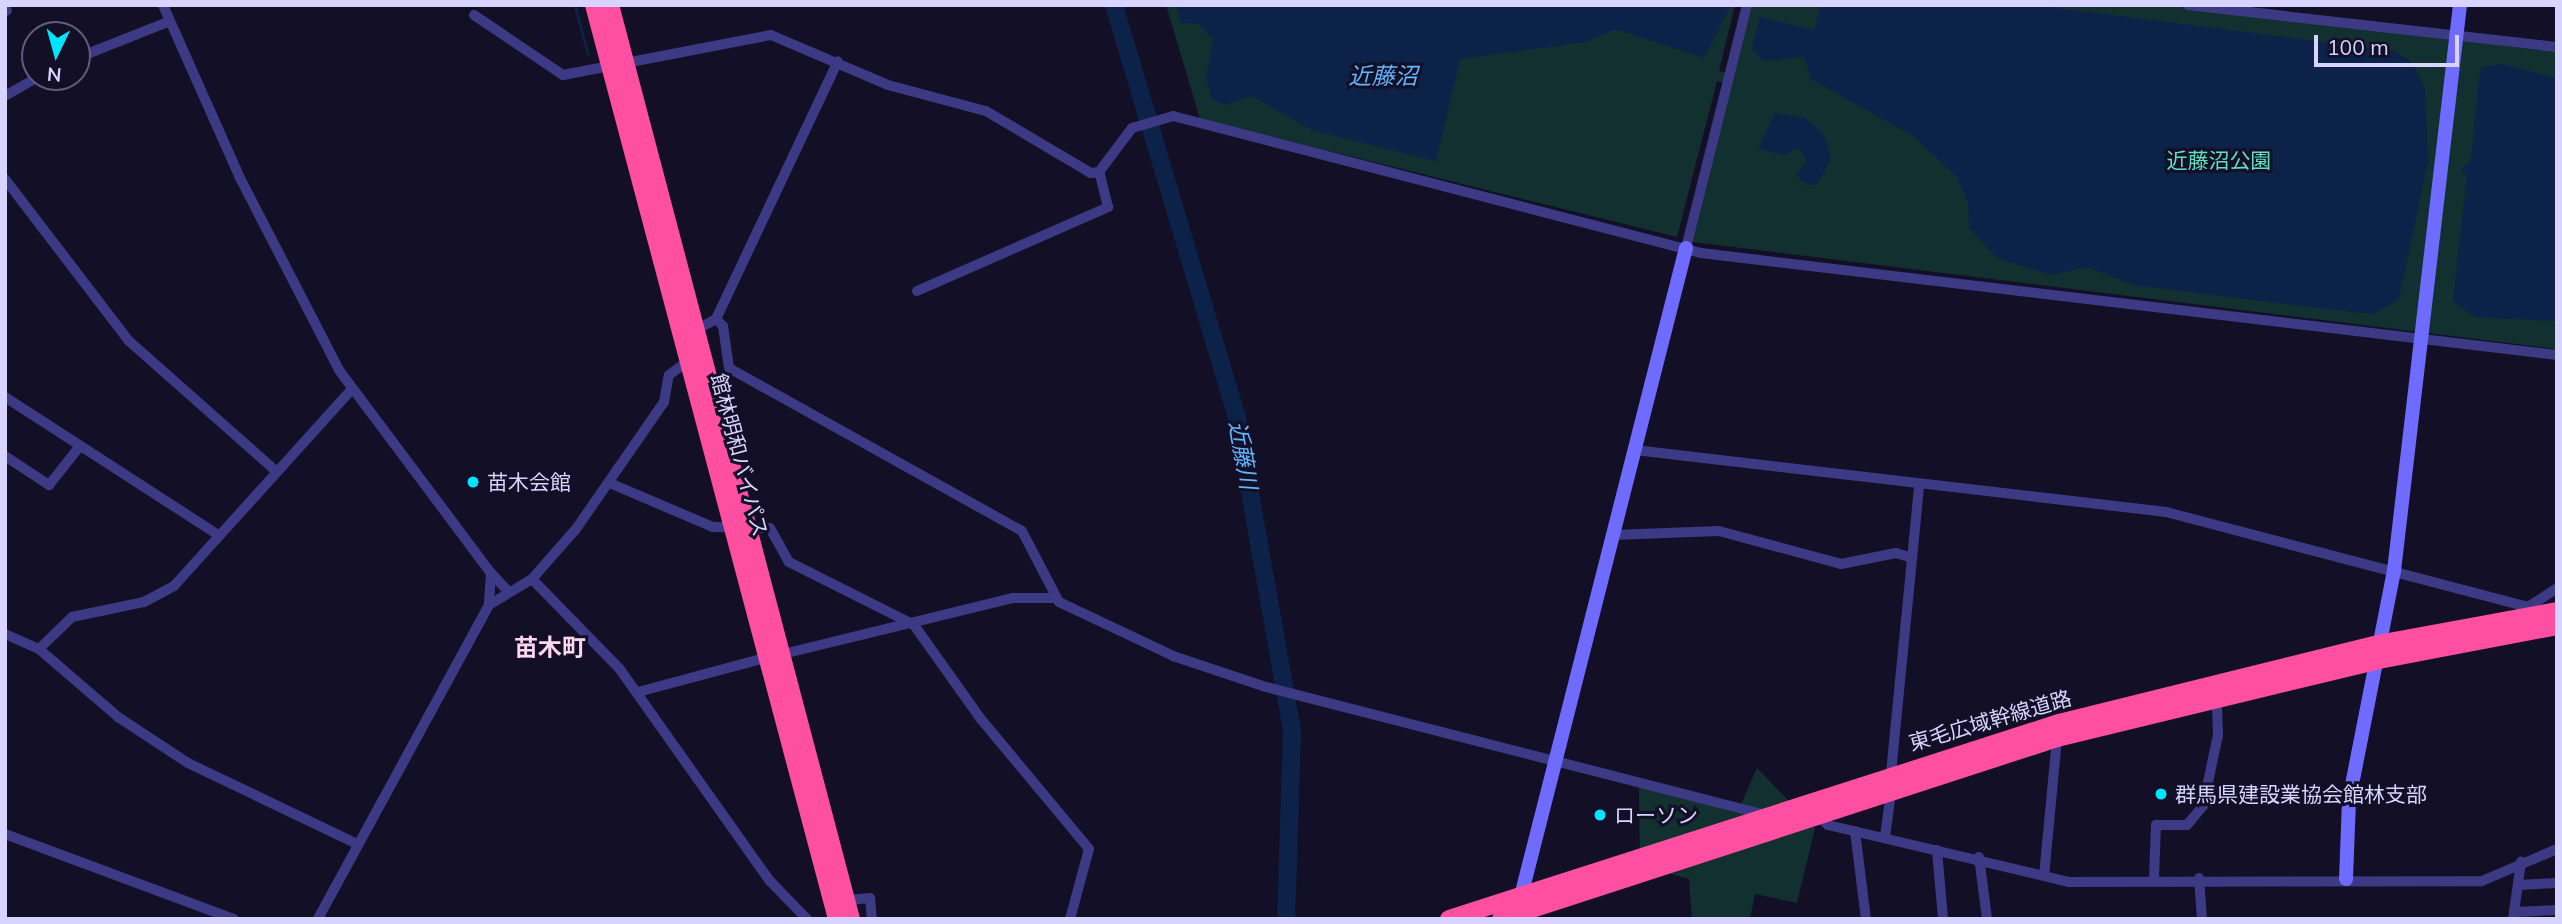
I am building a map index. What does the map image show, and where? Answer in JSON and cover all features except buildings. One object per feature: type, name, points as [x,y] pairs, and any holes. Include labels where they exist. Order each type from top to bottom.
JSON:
[{"type":"highway","name":"館林明和バイパス","points":[[594,5],[618,66],[696,330],[776,655],[837,919]]},
{"type":"highway","name":"館林明和バイパス","points":[[610,5],[618,66],[690,360],[743,527]]},
{"type":"highway","name":"東毛広域幹線道路","points":[[1511,917],[1817,815],[1891,782],[2140,702],[2557,611]]},
{"type":"highway","name":"東毛広域幹線道路","points":[[1449,919],[1521,893],[1766,815],[2217,697],[2381,651],[2557,626]]},
{"type":"highway","name":"館林明和バイパス","points":[[776,655],[851,919]]},
{"type":"street","points":[[163,5],[239,176],[351,390],[491,573],[508,591]]},
{"type":"street","points":[[1511,917],[1521,893],[1747,5]]},
{"type":"street","points":[[2188,5],[2225,7],[2456,37],[2557,47]]},
{"type":"street","points":[[2346,879],[2349,800],[2381,651],[2394,571],[2460,5]]},
{"type":"street","points":[[474,15],[563,75],[771,34],[903,91],[986,111],[1100,172],[1108,207],[916,291]]},
{"type":"street","points":[[91,52],[170,21]]},
{"type":"street","points":[[696,330],[716,319],[838,61]]},
{"type":"street","points":[[5,96],[21,87]]},
{"type":"street","points":[[1100,172],[1136,126],[1169,117],[1686,248],[2557,355]]},
{"type":"street","points":[[5,179],[129,341],[276,471]]},
{"type":"street","points":[[716,319],[723,326],[729,368],[1022,531],[1055,598]]},
{"type":"street","points":[[318,919],[489,605],[508,591],[532,579],[612,484],[664,402],[669,376],[690,360]]},
{"type":"street","points":[[39,649],[72,617],[160,596],[351,390]]},
{"type":"street","points":[[5,397],[217,534]]},
{"type":"street","points":[[5,456],[49,485],[80,446]]},
{"type":"street","points":[[1635,450],[2166,512],[2528,607],[2557,588]]},
{"type":"street","points":[[612,484],[713,527],[775,531],[795,566],[914,625],[980,718],[1089,849],[1070,919]]},
{"type":"street","points":[[1885,838],[1919,485]]},
{"type":"street","points":[[1613,536],[1719,531],[1841,564],[1896,553],[1912,558]]},
{"type":"street","points":[[489,605],[491,573]]},
{"type":"street","points":[[532,579],[638,692],[770,881],[807,919]]},
{"type":"street","points":[[638,692],[776,655],[914,625],[1013,598],[1055,598],[1173,656],[1269,688],[1766,815]]},
{"type":"street","points":[[5,634],[39,649],[118,717],[188,762],[357,844]]},
{"type":"street","points":[[2154,879],[2155,825],[2187,825],[2203,806],[2218,736],[2217,697]]},
{"type":"street","points":[[2044,876],[2057,738]]},
{"type":"street","points":[[1817,815],[1828,825],[1979,857],[2068,881],[2199,878],[2482,881],[2521,862],[2557,849]]},
{"type":"street","points":[[1855,831],[1866,919]]},
{"type":"street","points":[[5,834],[234,919]]},
{"type":"street","points":[[1937,850],[1943,919]]},
{"type":"street","points":[[1979,857],[1987,919]]},
{"type":"street","points":[[2521,862],[2513,915],[2557,910]]},
{"type":"street","points":[[2199,878],[2202,919]]},
{"type":"street","points":[[2518,885],[2557,883]]},
{"type":"street","points":[[847,900],[870,898],[872,919]]},
{"type":"green space","name":"近藤沼公園","points":[[1166,5],[1735,5],[1719,71],[1733,74],[1752,5],[2163,5],[2446,39],[2460,46],[2464,41],[2557,52],[2557,349],[1693,242],[1730,84],[1717,81],[1677,237],[1200,119]]},
{"type":"green space","points":[[1757,768],[1815,828],[1797,903],[1755,894],[1750,919],[1692,919],[1689,879],[1640,865],[1639,786],[1737,813]]},
{"type":"water","name":"近藤沼","points":[[1176,5],[1731,5],[1704,58],[1615,29],[1586,42],[1460,59],[1436,161],[1312,130],[1252,96],[1224,105],[1212,99],[1206,78],[1213,39],[1199,24],[1181,23]]},
{"type":"water","points":[[1821,5],[2033,5],[2393,51],[2411,61],[2425,88],[2428,162],[2399,299],[2373,314],[2133,285],[2088,267],[2051,275],[1997,258],[1969,228],[1968,202],[1956,176],[1913,136],[1811,79],[1804,57],[1764,61],[1752,49],[1760,17],[1814,30]]},
{"type":"water","points":[[2502,64],[2557,78],[2557,321],[2474,317],[2453,301],[2467,176],[2461,170],[2471,159],[2479,78],[2482,67]]},
{"type":"water","points":[[1775,113],[1805,118],[1824,135],[1831,160],[1817,184],[1807,185],[1796,175],[1807,161],[1798,148],[1784,155],[1758,149]]},
{"type":"waterway","points":[[575,5],[588,53]]},
{"type":"waterway","name":"近藤川","points":[[1114,5],[1236,413],[1292,732],[1286,919]]},
{"type":"place","name":"苗木会館","points":[[473,482]]},
{"type":"place","name":"群馬県建設業協会館林支部","points":[[2161,794]]},
{"type":"place","name":"ローソン","points":[[1600,815]]},
{"type":"district","name":"苗木町","points":[[550,648]]}]
